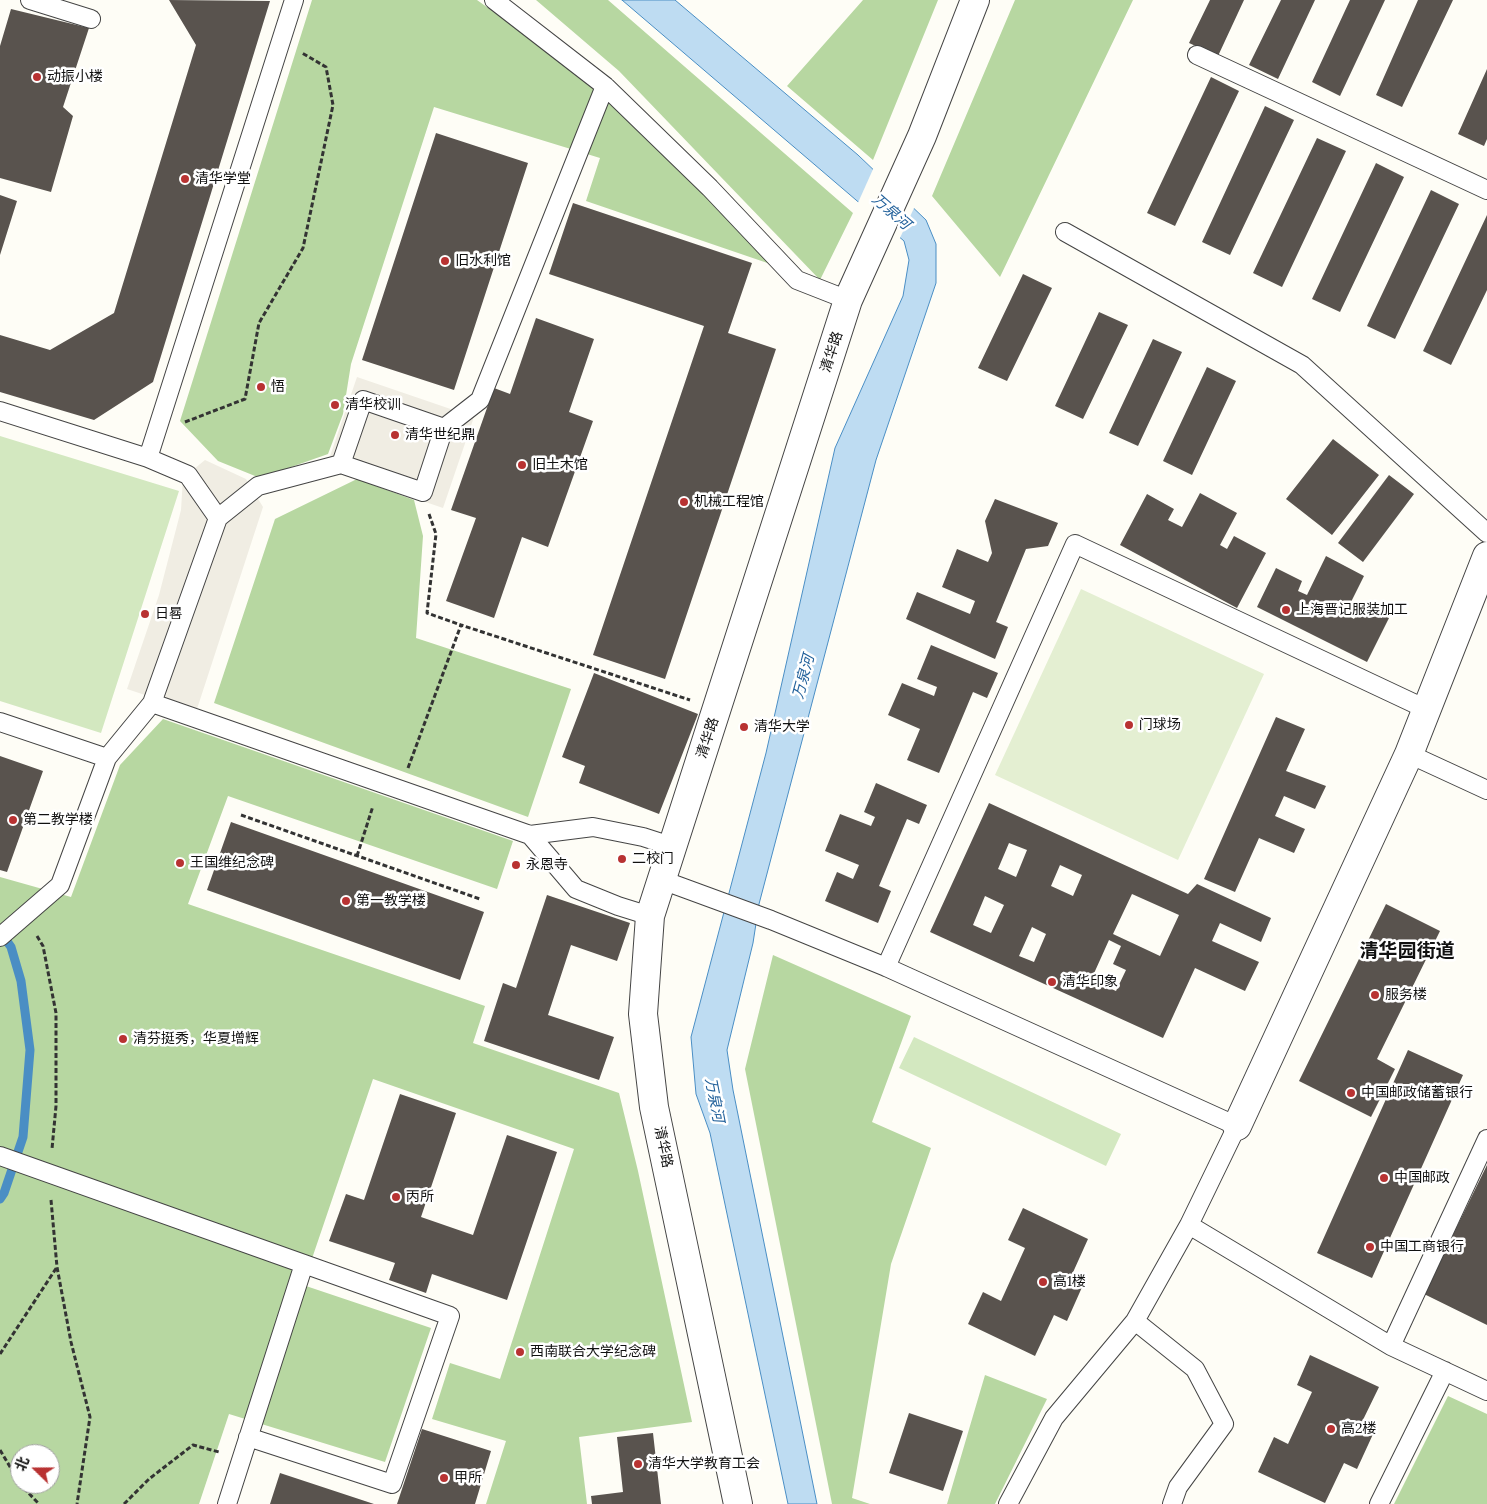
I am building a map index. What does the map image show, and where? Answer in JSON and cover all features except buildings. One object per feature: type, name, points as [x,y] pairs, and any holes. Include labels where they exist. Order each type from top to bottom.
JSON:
[{"type":"street","name":"清华路","points":[[738,1504],[654,1107],[643,1014],[650,916],[674,847],[848,300],[922,136],[975,0]]},
{"type":"street","points":[[1237,1126],[1409,754],[1487,556]]},
{"type":"lane","points":[[30,0],[92,20]]},
{"type":"lane","points":[[148,458],[294,0]]},
{"type":"lane","points":[[494,0],[605,86],[710,188],[797,280],[848,300]]},
{"type":"lane","points":[[1198,55],[1487,190]]},
{"type":"lane","points":[[0,937],[60,885],[107,758],[152,703],[218,518],[258,486],[341,464],[423,492],[444,428],[480,400],[605,86]]},
{"type":"lane","points":[[1064,232],[1302,365],[1487,532]]},
{"type":"lane","points":[[341,464],[363,400],[444,428]]},
{"type":"lane","points":[[0,411],[148,458],[188,475],[218,518]]},
{"type":"lane","points":[[886,966],[1075,544],[1426,709]]},
{"type":"lane","points":[[152,703],[530,835],[593,827],[643,837],[674,847]]},
{"type":"lane","points":[[0,722],[107,758]]},
{"type":"lane","points":[[1409,754],[1487,790]]},
{"type":"lane","points":[[530,835],[576,889],[618,906],[650,916]]},
{"type":"lane","points":[[662,880],[771,920],[886,966],[1237,1126],[1189,1225],[1135,1321],[1054,1418],[1008,1504]]},
{"type":"lane","points":[[1391,1346],[1487,1139]]},
{"type":"lane","points":[[0,1156],[450,1316],[392,1484],[248,1437]]},
{"type":"lane","points":[[1189,1225],[1391,1346],[1487,1391]]},
{"type":"lane","points":[[227,1504],[304,1264]]},
{"type":"lane","points":[[1135,1321],[1195,1369],[1224,1424],[1178,1487],[1172,1504]]},
{"type":"lane","points":[[1379,1504],[1445,1371]]},
{"type":"path","points":[[156,432],[245,399],[259,323],[303,248],[333,105],[326,67],[281,42]]},
{"type":"path","points":[[423,492],[436,534],[427,613],[691,700]]},
{"type":"path","points":[[400,790],[461,625]]},
{"type":"path","points":[[356,856],[381,783]]},
{"type":"path","points":[[241,815],[480,899]]},
{"type":"path","points":[[21,918],[43,946],[56,1013],[56,1106],[49,1174],[57,1267],[71,1342],[90,1418],[78,1504]]},
{"type":"path","points":[[0,1354],[57,1267]]},
{"type":"path","points":[[124,1504],[149,1479],[193,1444],[242,1458]]},
{"type":"path","points":[[0,1450],[21,1485],[39,1504]]},
{"type":"green space","points":[[312,0],[477,0],[591,82],[782,268],[586,201],[600,158],[434,107],[351,364],[343,414],[328,454],[260,478],[218,461],[180,421]]},
{"type":"green space","points":[[536,0],[608,0],[853,213],[820,280],[619,71]]},
{"type":"green space","points":[[863,0],[938,0],[873,160],[787,86]]},
{"type":"green space","points":[[1015,0],[1133,0],[1000,277],[932,196]]},
{"type":"green space","points":[[0,436],[179,491],[101,733],[0,701]]},
{"type":"green space","points":[[357,479],[414,500],[423,536],[416,638],[571,689],[528,817],[214,703],[275,519]]},
{"type":"green space","name":"门球场","points":[[1081,589],[1264,674],[1178,860],[995,775]]},
{"type":"green space","points":[[163,719],[513,841],[497,889],[228,796],[188,904],[485,1006],[473,1043],[619,1093],[638,1171],[692,1422],[579,1437],[587,1504],[486,1504],[506,1441],[432,1419],[450,1363],[500,1379],[574,1149],[373,1079],[303,1285],[431,1328],[385,1462],[229,1414],[199,1504],[0,1504],[0,877],[71,897],[120,765]]},
{"type":"green space","points":[[773,955],[911,1016],[872,1122],[931,1148],[891,1264],[852,1498],[870,1504],[832,1504],[745,1069]]},
{"type":"green space","points":[[914,1037],[1121,1134],[1106,1166],[899,1068]]},
{"type":"green space","points":[[985,1375],[1047,1399],[995,1504],[947,1504]]},
{"type":"green space","points":[[1448,1396],[1487,1414],[1487,1504],[1394,1504]]},
{"type":"shaded area","points":[[357,377],[474,417],[443,508],[326,468]]},
{"type":"shaded area","points":[[205,460],[246,479],[263,507],[196,712],[127,689],[159,595],[181,510],[183,478]]},
{"type":"water","name":"万泉河","points":[[622,0],[675,0],[858,155],[926,220],[936,244],[936,283],[876,460],[759,904],[753,943],[727,1050],[733,1090],[817,1504],[788,1504],[710,1133],[696,1094],[691,1037],[766,753],[835,448],[903,296],[909,260],[904,241]]},
{"type":"pier","points":[[874,167],[915,206],[899,240],[857,205]]},
{"type":"waterway","points":[[0,1199],[4,1193],[23,1137],[30,1050],[21,981],[11,947],[2,934]]},
{"type":"place","name":"动振小楼","points":[[37,77]]},
{"type":"place","name":"清华学堂","points":[[185,179]]},
{"type":"place","name":"旧水利馆","points":[[445,261]]},
{"type":"place","name":"悟","points":[[261,387]]},
{"type":"place","name":"清华校训","points":[[335,405]]},
{"type":"place","name":"清华世纪鼎","points":[[395,435]]},
{"type":"place","name":"旧土木馆","points":[[522,465]]},
{"type":"place","name":"机械工程馆","points":[[684,502]]},
{"type":"place","name":"上海晋记服装加工","points":[[1286,610]]},
{"type":"place","name":"日晷","points":[[145,614]]},
{"type":"place","name":"门球场","points":[[1129,725]]},
{"type":"place","name":"清华大学","points":[[744,727]]},
{"type":"place","name":"第二教学楼","points":[[13,820]]},
{"type":"place","name":"二校门","points":[[622,859]]},
{"type":"place","name":"王国维纪念碑","points":[[180,863]]},
{"type":"place","name":"永恩寺","points":[[516,865]]},
{"type":"place","name":"第一教学楼","points":[[346,901]]},
{"type":"place","name":"清华印象","points":[[1052,982]]},
{"type":"place","name":"服务楼","points":[[1375,995]]},
{"type":"place","name":"清芬挺秀，华夏增辉","points":[[123,1039]]},
{"type":"place","name":"中国邮政储蓄银行","points":[[1351,1093]]},
{"type":"place","name":"中国邮政","points":[[1384,1178]]},
{"type":"place","name":"丙所","points":[[396,1197]]},
{"type":"place","name":"中国工商银行","points":[[1370,1247]]},
{"type":"place","name":"高1楼","points":[[1043,1282]]},
{"type":"place","name":"西南联合大学纪念碑","points":[[520,1352]]},
{"type":"place","name":"高2楼","points":[[1331,1429]]},
{"type":"place","name":"清华大学教育工会","points":[[638,1464]]},
{"type":"place","name":"甲所","points":[[444,1478]]},
{"type":"district","name":"清华园街道","points":[[1407,952]]}]
